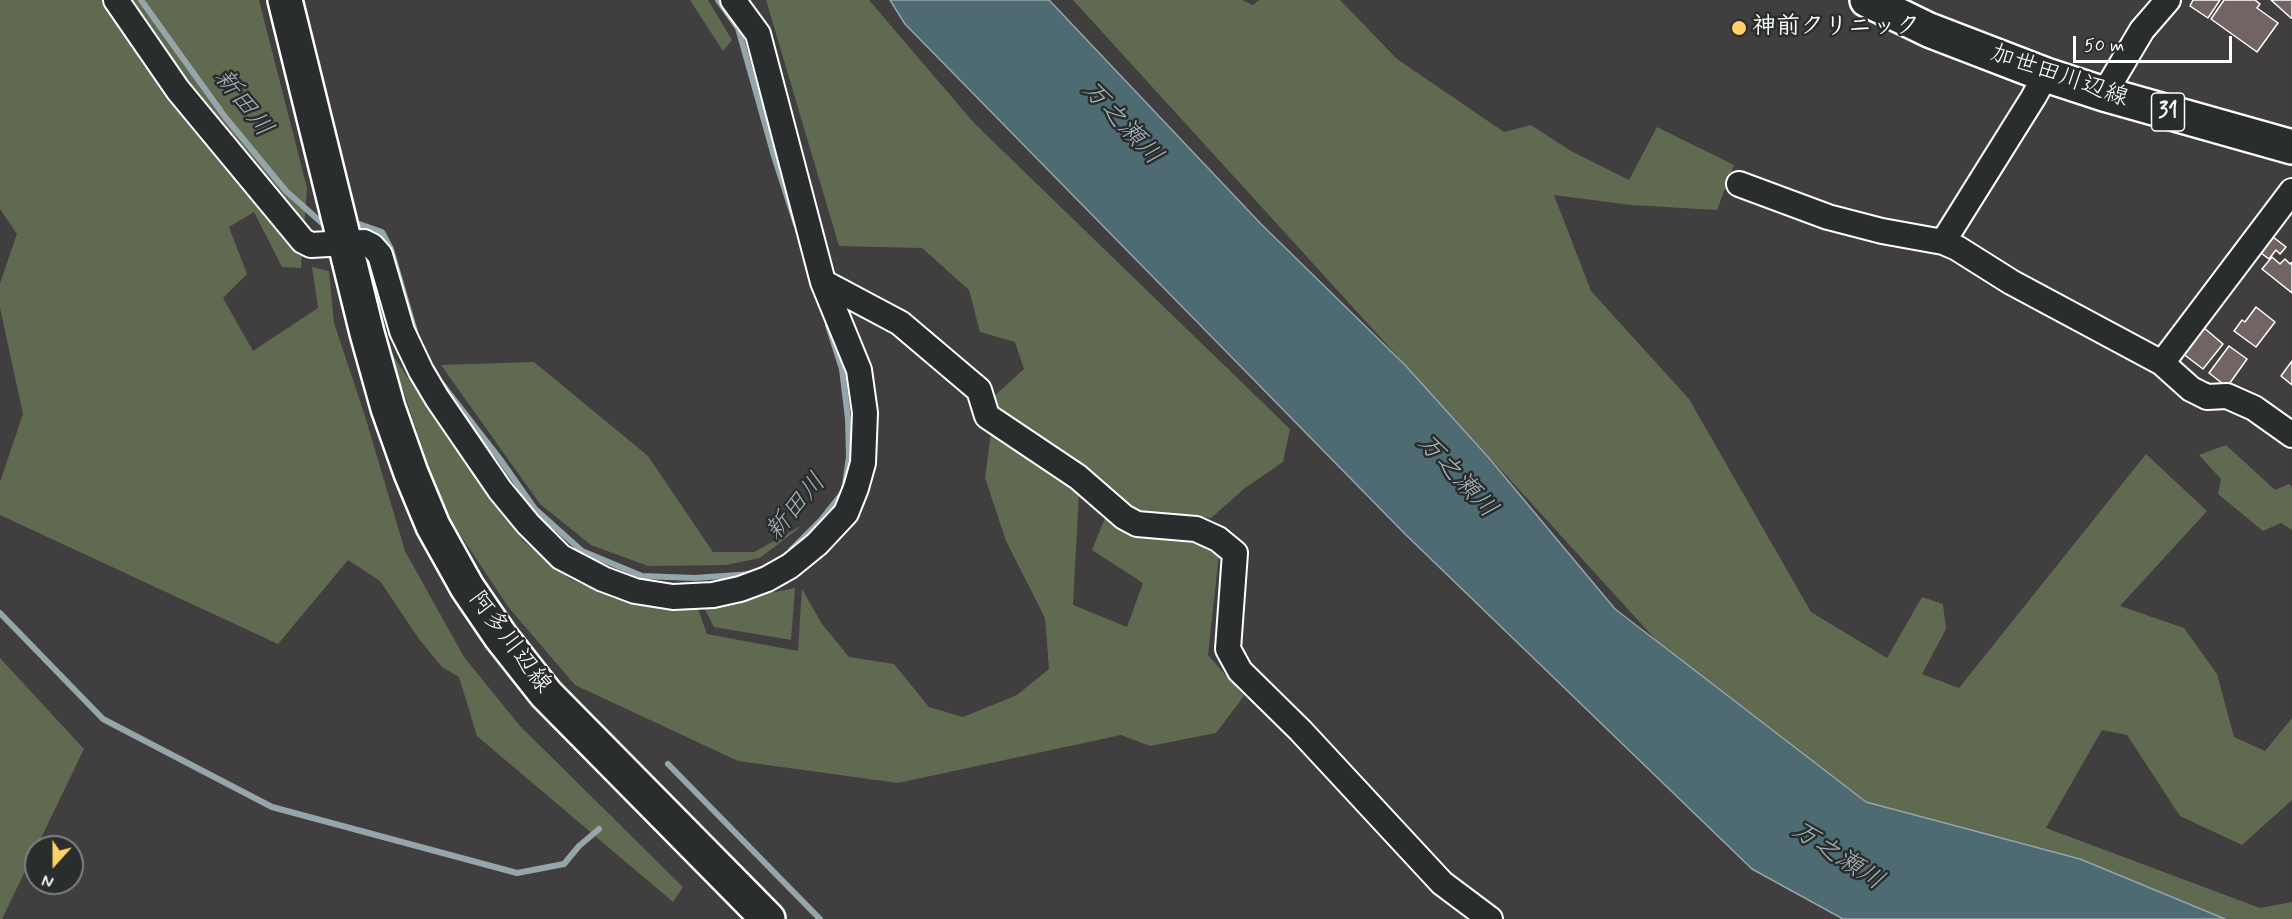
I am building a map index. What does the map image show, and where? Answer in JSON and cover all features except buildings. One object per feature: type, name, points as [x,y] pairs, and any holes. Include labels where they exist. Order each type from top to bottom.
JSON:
[{"type":"main road","name":"阿多川辺線","points":[[285,0],[344,244],[388,408],[433,526],[467,587],[501,637],[546,694],[768,919]]},
{"type":"main road","name":"加世田川辺線","points":[[1867,0],[1929,30],[2046,75],[2104,94],[2292,147]]},
{"type":"street","points":[[116,0],[178,90],[303,241],[311,245],[364,242],[372,246],[380,255],[402,331],[421,371],[436,398],[500,490],[528,524],[561,557],[603,579],[635,591],[673,597],[713,595],[740,589],[768,579],[790,566],[817,544],[846,513],[863,464],[865,413],[859,370],[823,282],[758,34],[734,0]]},
{"type":"street","points":[[2104,94],[2142,30],[2168,0]]},
{"type":"street","points":[[1943,242],[2046,75]]},
{"type":"street","points":[[1739,184],[1828,217],[1882,231],[1943,242],[1957,248],[2011,282],[2162,363],[2191,389],[2207,397],[2227,396],[2254,408],[2292,435]]},
{"type":"street","points":[[2162,363],[2292,191]]},
{"type":"street","points":[[823,282],[900,323],[979,390],[987,416],[1078,477],[1124,518],[1137,524],[1196,529],[1218,539],[1235,553],[1228,649],[1240,671],[1300,730],[1442,883],[1490,919]]},
{"type":"green space","points":[[0,0],[259,0],[307,188],[301,268],[282,267],[254,212],[229,227],[247,274],[223,298],[253,351],[318,308],[312,267],[329,271],[334,323],[365,416],[405,551],[464,657],[520,726],[683,887],[673,902],[477,736],[459,677],[442,667],[419,639],[380,581],[348,560],[278,644],[0,515],[0,482],[23,414],[0,308],[0,283],[17,234],[0,209]]},
{"type":"green space","points":[[690,0],[708,0],[732,40],[723,51]]},
{"type":"green space","points":[[766,0],[869,0],[974,123],[1290,429],[1283,462],[1245,488],[1211,518],[1128,509],[1001,411],[992,398],[1024,369],[1015,342],[980,332],[969,290],[922,248],[839,246]]},
{"type":"green space","points":[[1073,0],[1242,0],[1253,5],[1259,0],[1340,0],[1397,59],[1504,132],[1531,125],[1571,151],[1629,180],[1657,127],[1734,165],[1717,210],[1631,205],[1554,195],[1591,291],[1689,399],[1811,612],[1887,658],[1922,597],[1943,604],[1946,629],[1922,674],[1959,688],[2146,454],[2207,511],[2120,606],[2184,628],[2217,674],[2234,737],[2265,751],[2292,718],[2292,800],[2242,845],[2180,816],[2127,735],[2102,730],[2046,828],[2260,908],[2292,902],[2292,919],[1979,919],[1830,831]]},
{"type":"green space","points":[[390,351],[457,450],[523,541],[570,579],[617,599],[698,609],[707,634],[798,651],[802,589],[822,624],[849,657],[894,664],[929,707],[963,717],[1017,695],[1049,669],[1045,618],[1006,541],[985,478],[991,433],[1079,492],[1073,605],[1127,627],[1143,583],[1092,550],[1105,518],[1126,532],[1198,540],[1219,554],[1208,655],[1244,696],[1216,733],[1150,746],[1121,735],[898,783],[738,761],[575,685],[509,608],[443,509]]},
{"type":"green space","points":[[534,362],[648,456],[713,552],[754,552],[803,525],[760,558],[726,565],[648,566],[591,545],[540,504],[441,365]]},
{"type":"green space","points":[[2226,445],[2275,490],[2289,484],[2292,487],[2292,530],[2281,523],[2263,531],[2218,494],[2221,479],[2199,455]]},
{"type":"green space","points":[[795,588],[791,640],[714,627],[703,606]]},
{"type":"green space","points":[[0,658],[84,749],[43,835],[24,835],[24,873],[0,919]]},
{"type":"water","name":"万之瀬川","points":[[890,0],[1049,0],[1261,224],[1405,365],[1489,458],[1615,609],[1866,802],[2080,859],[2225,919],[1843,919],[1752,869],[1406,535],[905,24]]},
{"type":"waterway","name":"新田川","points":[[141,0],[225,117],[286,191],[322,223]]},
{"type":"waterway","name":"新田川","points":[[718,0],[738,28],[774,156],[796,224]]},
{"type":"waterway","name":"新田川","points":[[359,224],[382,232],[391,249],[416,335]]},
{"type":"waterway","name":"新田川","points":[[791,550],[821,520],[844,491],[849,457],[848,419],[842,369],[828,325]]},
{"type":"waterway","name":"新田川","points":[[442,384],[535,509],[582,551],[642,576],[695,578],[752,574]]},
{"type":"waterway","points":[[0,613],[103,719],[272,807],[517,873],[564,864],[579,846],[599,829]]},
{"type":"waterway","points":[[668,764],[820,919]]},
{"type":"place","name":"神前クリニック","points":[[1739,28]]}]
